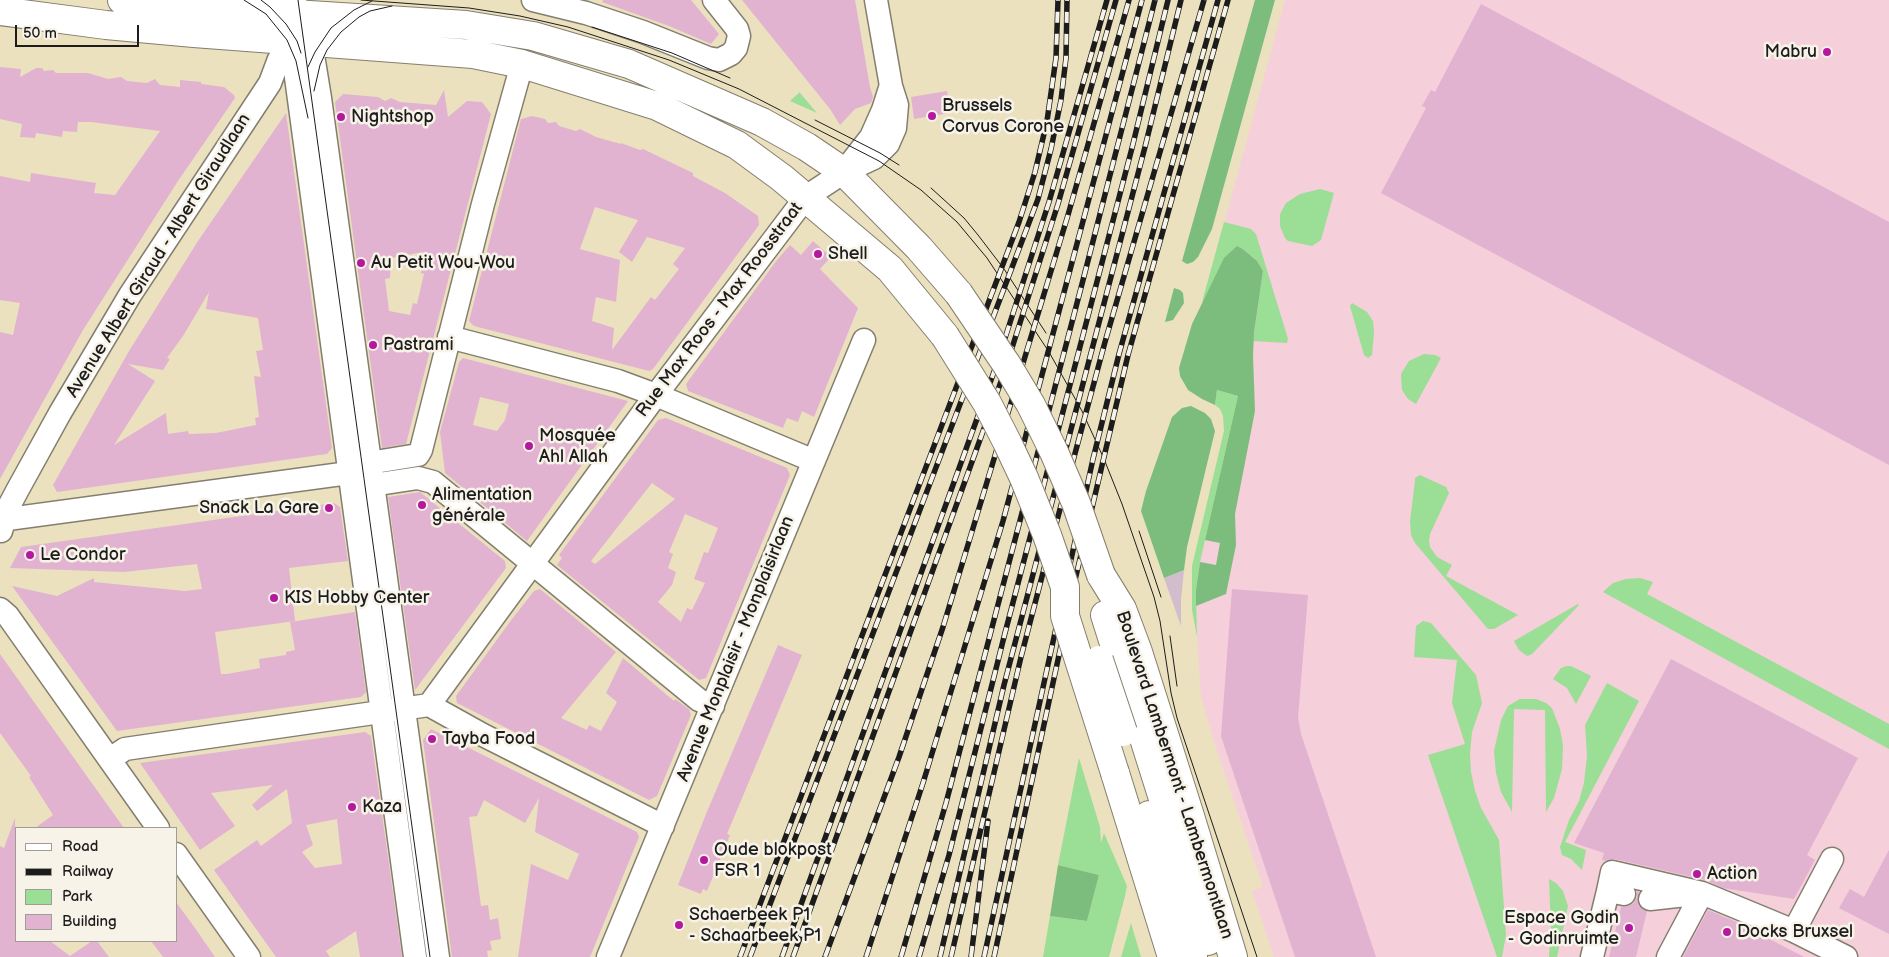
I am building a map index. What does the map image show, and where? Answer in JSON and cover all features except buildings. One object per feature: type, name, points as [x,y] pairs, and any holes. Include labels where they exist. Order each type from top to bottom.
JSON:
[{"type":"main road","name":"Boulevard Lambermont - Lambermontlaan","points":[[122,0],[296,7],[466,25],[533,36],[629,64],[762,122],[844,172],[919,248],[959,294],[1007,365],[1031,405],[1076,503],[1101,575],[1122,609],[1138,652],[1233,957]]},
{"type":"main road","points":[[0,11],[106,24],[272,49],[301,43],[473,54],[522,64],[657,106],[737,145],[806,197],[890,269],[945,336],[986,402],[1007,442],[1024,478],[1065,587],[1081,609],[1123,732],[1192,957]]},
{"type":"main road","points":[[1101,575],[1106,619],[1213,957]]},
{"type":"main road","points":[[1065,587],[1065,616],[1172,957]]},
{"type":"street","points":[[534,0],[608,20],[714,59],[723,59],[731,54],[738,42],[737,29],[714,0]]},
{"type":"street","name":"Rue Max Roos - Max Roosstraat","points":[[429,705],[656,394],[806,197],[844,172],[874,158],[888,144],[895,128],[897,105],[891,86],[876,0]]},
{"type":"street","points":[[296,7],[301,43],[314,55],[372,485],[414,957]]},
{"type":"street","points":[[301,43],[293,55],[349,473],[438,957]]},
{"type":"street","name":"Avenue Albert Giraud - Albert Giraudlaan","points":[[2,525],[8,508],[135,286],[270,83],[272,49]]},
{"type":"street","points":[[2,525],[349,473],[369,462],[412,457],[418,454],[421,450],[449,337],[522,64]]},
{"type":"street","points":[[449,337],[618,381],[656,394],[814,461]]},
{"type":"street","name":"Avenue Monplaisir - Monplaisirlaan","points":[[608,957],[864,340]]},
{"type":"street","points":[[349,473],[372,485],[418,478],[433,482],[699,700],[713,706]]},
{"type":"street","points":[[0,609],[8,616],[157,827]]},
{"type":"street","points":[[110,759],[125,749],[429,705],[483,735],[663,826]]},
{"type":"street","points":[[178,857],[249,957]]},
{"type":"street","points":[[1794,932],[1832,859]]},
{"type":"street","points":[[1592,957],[1616,892],[1612,872],[1702,893],[1794,932],[1846,957]]},
{"type":"street","points":[[1650,899],[1702,893]]},
{"type":"street","points":[[1668,957],[1702,893]]},
{"type":"shaded area","points":[[1285,0],[1889,0],[1889,957],[1274,957],[1252,891],[1263,887],[1213,739],[1201,696],[1196,590],[1200,562],[1238,396],[1198,319]]},
{"type":"shaded area","points":[[1184,570],[1181,600],[1181,626],[1164,578]]},
{"type":"green space","points":[[1255,0],[1275,0],[1212,229],[1198,257],[1193,262],[1187,264],[1182,261]]},
{"type":"green space","points":[[800,93],[817,113],[790,101]]},
{"type":"green space","points":[[1320,189],[1334,193],[1321,240],[1312,246],[1288,241],[1280,226],[1280,214],[1286,203],[1300,194]]},
{"type":"green space","points":[[1224,222],[1251,229],[1256,234],[1288,339],[1287,343],[1253,341],[1263,271],[1257,261],[1244,250],[1202,302]]},
{"type":"green space","points":[[1237,246],[1257,261],[1263,271],[1254,333],[1255,411],[1235,514],[1236,545],[1226,594],[1196,606],[1200,562],[1216,565],[1220,543],[1205,540],[1238,396],[1217,390],[1215,405],[1202,399],[1188,390],[1180,376],[1179,368],[1192,324],[1224,258]]},
{"type":"green space","points":[[1174,288],[1183,293],[1184,303],[1173,320],[1165,322]]},
{"type":"green space","points":[[1352,303],[1367,312],[1373,321],[1372,355],[1368,358],[1364,355],[1350,306]]},
{"type":"green space","points":[[1424,354],[1435,355],[1441,358],[1416,404],[1408,399],[1402,390],[1401,374],[1409,361]]},
{"type":"green space","points":[[1217,390],[1238,396],[1200,562],[1196,590],[1197,637],[1192,610],[1192,566],[1224,431],[1223,416],[1220,409],[1215,405]]},
{"type":"green space","points":[[1191,406],[1205,413],[1211,419],[1215,431],[1187,547],[1184,570],[1164,578],[1141,511],[1146,491],[1172,417],[1182,408]]},
{"type":"green space","points":[[1420,475],[1446,487],[1449,493],[1430,534],[1429,541],[1430,547],[1437,557],[1452,565],[1446,576],[1518,615],[1494,629],[1488,629],[1415,543],[1411,535],[1410,521],[1415,478]]},
{"type":"green space","points":[[1640,578],[1653,582],[1647,594],[1889,724],[1889,749],[1603,592],[1613,583],[1626,579]]},
{"type":"green space","points":[[1578,604],[1532,654],[1527,656],[1519,650],[1514,641]]},
{"type":"green space","points":[[1423,621],[1431,623],[1476,675],[1482,703],[1472,732],[1471,772],[1481,808],[1499,840],[1506,935],[1502,957],[1497,957],[1428,755],[1465,744],[1452,703],[1457,660],[1414,657],[1416,626]]},
{"type":"green space","points":[[1571,666],[1591,676],[1576,704],[1567,688],[1553,679],[1561,668]]},
{"type":"green space","points":[[1607,683],[1639,701],[1565,842],[1586,850],[1582,870],[1571,859],[1562,855],[1560,847],[1569,820],[1579,801],[1584,783],[1587,756],[1585,725]]},
{"type":"green space","points":[[1520,699],[1536,699],[1546,703],[1552,708],[1560,729],[1563,745],[1562,769],[1554,798],[1546,812],[1545,710],[1514,709],[1512,812],[1501,792],[1496,773],[1494,751],[1501,720],[1508,706]]},
{"type":"green space","points":[[1079,758],[1100,827],[1101,843],[1104,833],[1127,886],[1109,957],[1043,957],[1050,916],[1087,921],[1099,875],[1058,865]]},
{"type":"green space","points":[[1058,865],[1099,875],[1087,921],[1050,916]]},
{"type":"green space","points":[[1549,879],[1556,883],[1563,891],[1568,906],[1557,957],[1549,957],[1551,929]]},
{"type":"green space","points":[[1131,923],[1141,957],[1121,957]]},
{"type":"tram line","points":[[244,0],[266,14],[287,40],[296,61],[308,118]]},
{"type":"tram line","points":[[261,0],[286,24],[297,41],[301,53]]},
{"type":"tram line","points":[[298,0],[430,957]]},
{"type":"tram line","points":[[361,0],[469,8],[520,16],[568,27],[669,60],[739,89],[879,161],[921,190],[957,222],[987,258],[1049,352],[1082,411],[1104,459],[1122,504],[1154,597],[1177,718],[1257,957]]},
{"type":"tram line","points":[[308,67],[315,52],[331,28],[354,10],[372,1]]},
{"type":"tram line","points":[[314,91],[320,65],[327,50],[341,32],[359,17],[370,11],[392,6]]},
{"type":"tram line","points":[[592,27],[672,53],[730,78]]},
{"type":"tram line","points":[[815,120],[880,153],[899,165]]},
{"type":"tram line","points":[[931,188],[964,218],[978,235],[1004,269],[1046,333]]},
{"type":"tram line","points":[[1139,531],[1161,597]]},
{"type":"tram line","points":[[1170,636],[1177,686]]},
{"type":"railway","points":[[740,957],[1019,222],[1035,172],[1047,121],[1056,58],[1058,0]]},
{"type":"railway","points":[[750,957],[1038,199],[1061,100],[1066,58],[1067,0]]},
{"type":"railway","points":[[782,957],[995,369],[1049,202],[1107,0]]},
{"type":"railway","points":[[793,957],[1003,376],[1058,204],[1116,0]]},
{"type":"railway","points":[[825,957],[899,757],[943,627],[1068,215],[1129,0]]},
{"type":"railway","points":[[866,957],[923,783],[1003,521],[1142,0]]},
{"type":"railway","points":[[901,957],[946,803],[1155,0]]},
{"type":"railway","points":[[919,957],[949,855],[1132,148],[1168,0]]},
{"type":"railway","points":[[940,957],[1004,685],[1145,147],[1181,0]]},
{"type":"railway","points":[[951,957],[1021,657],[1045,565],[1105,342],[1204,0]]},
{"type":"railway","points":[[984,957],[1093,459],[1119,354],[1218,0]]},
{"type":"railway","points":[[994,957],[1076,576],[1128,355],[1228,0]]},
{"type":"railway","points":[[971,957],[988,821]]},
{"type":"place","name":"Mabru","points":[[1827,52]]},
{"type":"place","name":"Brussels Corvus Corone","points":[[932,116]]},
{"type":"place","name":"Nightshop","points":[[341,117]]},
{"type":"place","name":"Shell","points":[[818,254]]},
{"type":"place","name":"Au Petit Wou-Wou","points":[[361,263]]},
{"type":"place","name":"Pastrami","points":[[373,345]]},
{"type":"place","name":"Mosquée Ahl Allah","points":[[529,446]]},
{"type":"place","name":"Alimentation générale","points":[[422,505]]},
{"type":"place","name":"Snack La Gare","points":[[329,508]]},
{"type":"place","name":"Le Condor","points":[[30,555]]},
{"type":"place","name":"KIS Hobby Center","points":[[274,598]]},
{"type":"place","name":"Tayba Food","points":[[432,739]]},
{"type":"place","name":"Kaza","points":[[352,807]]},
{"type":"place","name":"Oude blokpost FSR 1","points":[[704,860]]},
{"type":"place","name":"Action","points":[[1697,874]]},
{"type":"place","name":"Schaerbeek P1 - Schaarbeek P1","points":[[679,925]]},
{"type":"place","name":"Espace Godin - Godinruimte","points":[[1629,928]]},
{"type":"place","name":"Docks Bruxsel","points":[[1727,932]]}]
